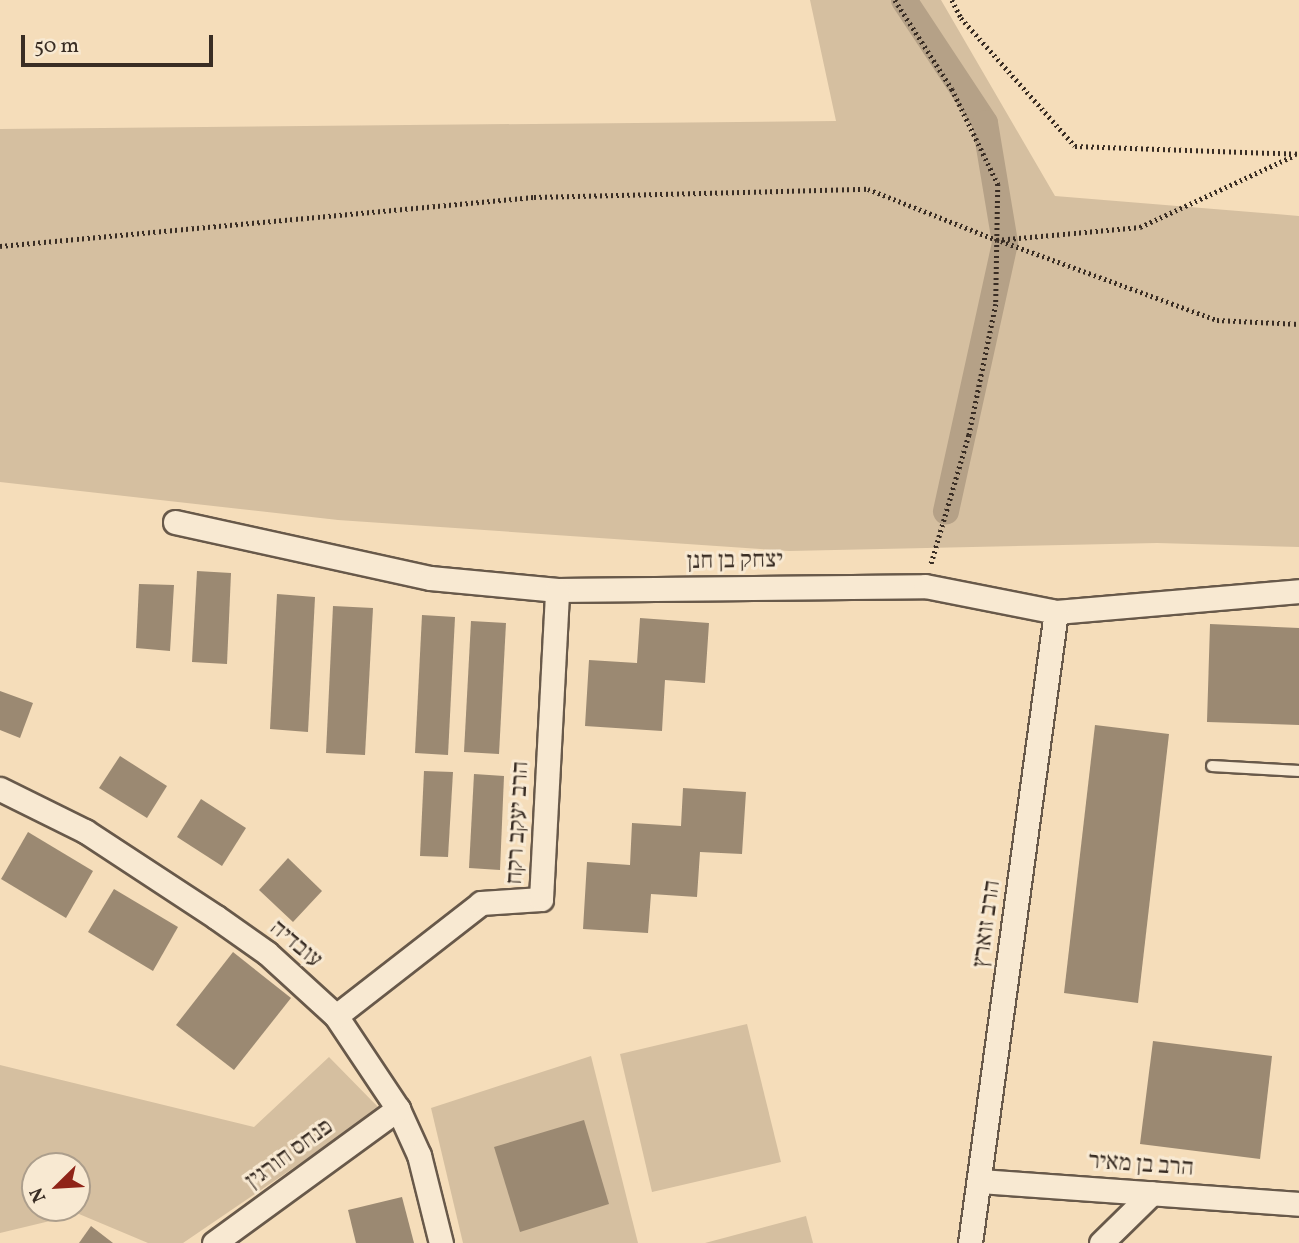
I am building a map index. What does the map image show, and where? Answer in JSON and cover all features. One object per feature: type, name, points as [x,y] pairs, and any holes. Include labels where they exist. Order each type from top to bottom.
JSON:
[{"type":"street","name":"יצחק בן חנן","points":[[175,522],[429,578],[557,590],[925,586],[1056,612],[1299,592]]},
{"type":"street","name":"הרב יעקב רקח","points":[[336,1016],[481,903],[541,898],[557,590]]},
{"type":"street","name":"הרב זוארץ","points":[[970,1243],[1056,612]]},
{"type":"street","name":"עובדיה","points":[[0,789],[85,831],[216,917],[267,953],[336,1016],[398,1110],[418,1155],[441,1243]]},
{"type":"street","name":"פנחס חורגין","points":[[214,1243],[398,1110]]},
{"type":"street","name":"הרב בן מאיר","points":[[980,1181],[1299,1204]]},
{"type":"street","points":[[1101,1243],[1153,1193]]},
{"type":"lane","points":[[1212,766],[1299,771]]},
{"type":"path","points":[[895,0],[951,89],[998,184],[996,304],[970,435],[925,586]]},
{"type":"path","points":[[952,0],[961,18],[1075,146],[1297,154]]},
{"type":"path","points":[[997,240],[1140,228],[1297,154]]},
{"type":"path","points":[[0,246],[534,197],[868,189],[997,240],[1217,320],[1299,324]]},
{"type":"shaded area","points":[[810,0],[941,0],[1055,196],[1299,216],[1299,547],[1157,543],[789,551],[338,520],[0,482],[0,129],[836,121]]},
{"type":"shaded area","points":[[747,1024],[781,1162],[652,1192],[620,1054]]},
{"type":"shaded area","points":[[591,1056],[638,1243],[463,1243],[431,1108]]},
{"type":"shaded area","points":[[329,1057],[380,1109],[183,1243],[148,1243],[91,1219],[91,1152],[21,1152],[21,1222],[46,1222],[0,1233],[0,1065],[254,1127]]},
{"type":"shaded area","points":[[806,1216],[813,1243],[705,1243]]},
{"type":"building","points":[[197,571],[231,573],[227,664],[192,662]]},
{"type":"building","points":[[139,584],[174,585],[170,651],[136,648]]},
{"type":"building","points":[[277,594],[315,597],[308,732],[270,729]]},
{"type":"building","points":[[333,606],[373,608],[365,755],[326,753]]},
{"type":"building","points":[[422,615],[455,617],[448,755],[415,753]]},
{"type":"building","points":[[640,618],[709,623],[705,683],[665,680],[662,731],[585,726],[589,660],[637,663]]},
{"type":"building","points":[[471,621],[506,623],[499,754],[464,752]]},
{"type":"building","points":[[1210,624],[1299,628],[1299,725],[1207,722]]},
{"type":"building","points":[[0,691],[33,703],[20,738],[0,730]]},
{"type":"building","points":[[1095,725],[1169,734],[1138,1003],[1064,993]]},
{"type":"building","points":[[120,756],[167,786],[147,818],[99,788]]},
{"type":"building","points":[[424,771],[453,772],[448,857],[420,856]]},
{"type":"building","points":[[474,774],[504,776],[500,870],[469,868]]},
{"type":"building","points":[[683,788],[746,792],[742,854],[700,852],[697,897],[651,894],[648,933],[583,929],[587,862],[630,865],[632,823],[681,826]]},
{"type":"building","points":[[201,799],[246,828],[222,866],[177,837]]},
{"type":"building","points":[[28,832],[93,871],[66,918],[1,879]]},
{"type":"building","points":[[288,858],[322,891],[293,922],[259,890]]},
{"type":"building","points":[[114,889],[178,927],[153,971],[88,932]]},
{"type":"building","points":[[233,952],[291,998],[234,1070],[176,1025]]},
{"type":"building","points":[[1153,1041],[1272,1056],[1260,1159],[1140,1144]]},
{"type":"building","points":[[584,1120],[609,1204],[520,1232],[494,1147]]},
{"type":"building","points":[[402,1197],[414,1243],[356,1243],[348,1210]]},
{"type":"building","points":[[91,1226],[113,1243],[79,1243]]},
{"type":"waterway","points":[[904,0],[985,123],[1005,243],[946,512]]}]
